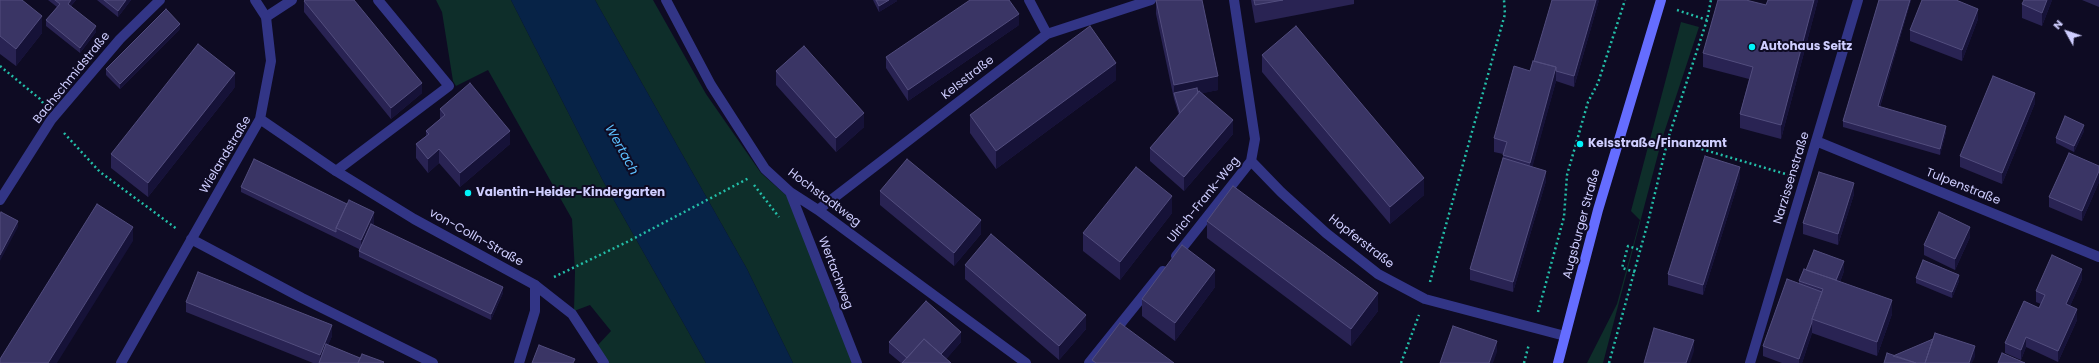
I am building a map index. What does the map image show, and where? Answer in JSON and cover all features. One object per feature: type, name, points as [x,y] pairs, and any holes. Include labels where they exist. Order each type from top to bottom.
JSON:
[{"type":"main road","name":"Augsburger Straße","points":[[1558,363],[1598,210],[1662,0]]},
{"type":"street","name":"Bachschmidstraße","points":[[0,200],[51,120],[120,39],[160,0]]},
{"type":"street","points":[[255,0],[266,17],[272,61],[260,119]]},
{"type":"street","points":[[266,17],[292,0]]},
{"type":"street","points":[[336,171],[449,86],[378,0]]},
{"type":"street","name":"Hochstadtweg","points":[[666,0],[711,85],[766,169],[790,192],[818,210],[1026,363]]},
{"type":"street","points":[[1029,0],[1047,34]]},
{"type":"street","name":"Kelsstraße","points":[[818,210],[1047,34],[1151,0]]},
{"type":"street","name":"Ulrich-Frank-Weg","points":[[1090,363],[1251,162],[1255,139],[1234,0]]},
{"type":"street","name":"Narzissenstraße","points":[[1750,363],[1858,0]]},
{"type":"street","name":"Wielandstraße","points":[[121,363],[260,119],[336,171]]},
{"type":"street","name":"Tulpenstraße","points":[[1816,140],[2099,257]]},
{"type":"street","name":"Hopferstraße","points":[[1251,162],[1326,233],[1378,274],[1425,299],[1566,336]]},
{"type":"street","name":"von-Colln-Straße","points":[[336,171],[414,219],[535,285],[572,314],[604,363]]},
{"type":"street","name":"Wertachweg","points":[[790,192],[857,363]]},
{"type":"street","points":[[191,239],[302,298],[433,363]]},
{"type":"street","points":[[519,363],[535,311],[535,285]]},
{"type":"path","points":[[1401,363],[1425,299],[1505,14],[1504,0]]},
{"type":"path","points":[[1524,363],[1564,217],[1566,175],[1588,102],[1598,83],[1625,0]]},
{"type":"path","points":[[1609,363],[1668,139],[1711,0]]},
{"type":"path","points":[[0,66],[40,99],[51,120],[100,172],[191,239]]},
{"type":"path","points":[[1668,139],[1805,180]]},
{"type":"path","points":[[535,285],[627,242],[741,183]]},
{"type":"path","points":[[1634,272],[1622,268],[1628,246],[1640,250]]},
{"type":"green space","points":[[436,0],[511,0],[602,179],[706,363],[608,363],[597,346],[611,331],[590,305],[574,311],[575,272],[572,219],[488,70],[456,86],[453,81],[442,12]]},
{"type":"green space","points":[[595,0],[653,0],[706,94],[761,173],[787,196],[854,363],[793,363],[747,269]]},
{"type":"green space","points":[[1681,22],[1699,27],[1662,139],[1603,363],[1587,363],[1617,304],[1640,220],[1631,211]]},
{"type":"water","name":"Wertach","points":[[511,0],[595,0],[747,269],[793,363],[706,363],[602,179]]},
{"type":"building","points":[[0,0],[22,0],[42,16],[16,49],[0,36]]},
{"type":"building","points":[[55,0],[71,0],[68,4],[96,26],[80,48],[46,20],[60,4]]},
{"type":"building","points":[[104,0],[126,0],[118,11]]},
{"type":"building","points":[[354,0],[422,83],[391,108],[304,1]]},
{"type":"building","points":[[876,0],[889,0],[879,6]]},
{"type":"building","points":[[970,0],[1009,0],[1019,14],[908,90],[886,57]]},
{"type":"building","points":[[1156,0],[1202,0],[1218,76],[1174,85]]},
{"type":"building","points":[[1254,0],[1283,0],[1255,5]]},
{"type":"building","points":[[1552,0],[1596,0],[1574,76],[1556,71],[1556,67],[1534,61]]},
{"type":"building","points":[[1718,0],[1746,0],[1766,5],[1768,0],[1814,0],[1781,125],[1740,114],[1753,67],[1703,53]]},
{"type":"building","points":[[1879,0],[1910,0],[1878,106],[1946,126],[1940,149],[1843,121]]},
{"type":"building","points":[[1922,0],[1956,0],[1978,9],[1962,50],[1910,30]]},
{"type":"building","points":[[2024,0],[2047,0],[2042,13],[2022,4]]},
{"type":"building","points":[[166,9],[180,24],[120,84],[106,69]]},
{"type":"building","points":[[1090,26],[1116,63],[996,151],[970,115]]},
{"type":"building","points":[[1296,26],[1424,178],[1390,207],[1262,55]]},
{"type":"building","points":[[198,44],[235,73],[148,183],[111,154]]},
{"type":"building","points":[[804,46],[864,113],[836,138],[776,71]]},
{"type":"building","points":[[1533,61],[1556,67],[1530,163],[1503,155],[1507,142],[1494,138],[1514,66],[1530,71]]},
{"type":"building","points":[[1993,76],[2035,93],[2002,173],[1960,156]]},
{"type":"building","points":[[470,83],[510,131],[460,173],[439,149],[428,159],[416,144],[429,134],[426,131],[445,115],[440,109]]},
{"type":"building","points":[[1197,88],[1198,93],[1180,113],[1174,93]]},
{"type":"building","points":[[1199,91],[1233,120],[1184,177],[1150,148]]},
{"type":"building","points":[[2065,116],[2084,125],[2074,146],[2056,138]]},
{"type":"building","points":[[2069,153],[2099,166],[2099,171],[2082,211],[2049,197]]},
{"type":"building","points":[[1705,156],[1740,167],[1703,285],[1668,274]]},
{"type":"building","points":[[1503,158],[1546,171],[1513,282],[1470,269]]},
{"type":"building","points":[[254,159],[347,204],[336,228],[336,232],[241,187]]},
{"type":"building","points":[[907,159],[981,220],[954,253],[880,191]]},
{"type":"building","points":[[1136,167],[1172,196],[1120,262],[1083,233]]},
{"type":"building","points":[[1819,172],[1854,183],[1838,234],[1803,223]]},
{"type":"building","points":[[1233,186],[1378,293],[1351,329],[1207,221]]},
{"type":"building","points":[[349,200],[374,212],[361,240],[336,228]]},
{"type":"building","points":[[97,204],[133,227],[48,363],[0,363],[0,359]]},
{"type":"building","points":[[1,212],[18,221],[0,255],[0,214]]},
{"type":"building","points":[[1939,212],[1970,227],[1955,259],[1924,245]]},
{"type":"building","points":[[371,224],[503,287],[491,314],[359,251]]},
{"type":"building","points":[[991,234],[1086,315],[1059,346],[965,265]]},
{"type":"building","points":[[1182,245],[1215,270],[1175,323],[1142,299]]},
{"type":"building","points":[[1814,250],[1844,261],[1836,280],[1806,270]]},
{"type":"building","points":[[2052,255],[2082,269],[2066,304],[2077,309],[2058,351],[2026,337],[2021,350],[2005,343],[2024,301],[2039,308],[2045,295],[2036,291]]},
{"type":"building","points":[[1923,260],[1959,275],[1952,292],[1916,278]]},
{"type":"building","points":[[1804,269],[1892,300],[1877,342],[1812,319],[1823,289],[1799,281]]},
{"type":"building","points":[[198,272],[332,325],[320,355],[186,302]]},
{"type":"building","points":[[1787,279],[1822,292],[1799,359],[1763,346]]},
{"type":"building","points":[[926,301],[961,332],[941,354],[924,339],[907,358],[889,342]]},
{"type":"building","points":[[1120,323],[1174,363],[1096,363],[1092,360]]},
{"type":"building","points":[[1453,326],[1497,341],[1489,363],[1440,363]]},
{"type":"building","points":[[1654,328],[1694,340],[1686,363],[1644,363]]},
{"type":"building","points":[[1935,333],[1975,346],[1969,363],[1925,363]]},
{"type":"building","points":[[924,339],[951,363],[902,363]]},
{"type":"building","points":[[1933,339],[1925,363],[1916,363],[1893,356]]},
{"type":"building","points":[[326,344],[360,358],[358,363],[319,363]]},
{"type":"building","points":[[539,345],[575,359],[573,363],[532,363]]},
{"type":"building","points":[[1887,353],[1916,363],[1884,363]]},
{"type":"building","points":[[2002,353],[2025,363],[1998,363]]},
{"type":"building","points":[[362,354],[384,362],[358,363]]},
{"type":"place","name":"Autohaus Seitz","points":[[1752,47]]},
{"type":"place","name":"Kelsstraße/Finanzamt","points":[[1580,144]]},
{"type":"place","name":"Valentin-Heider-Kindergarten","points":[[468,193]]}]
